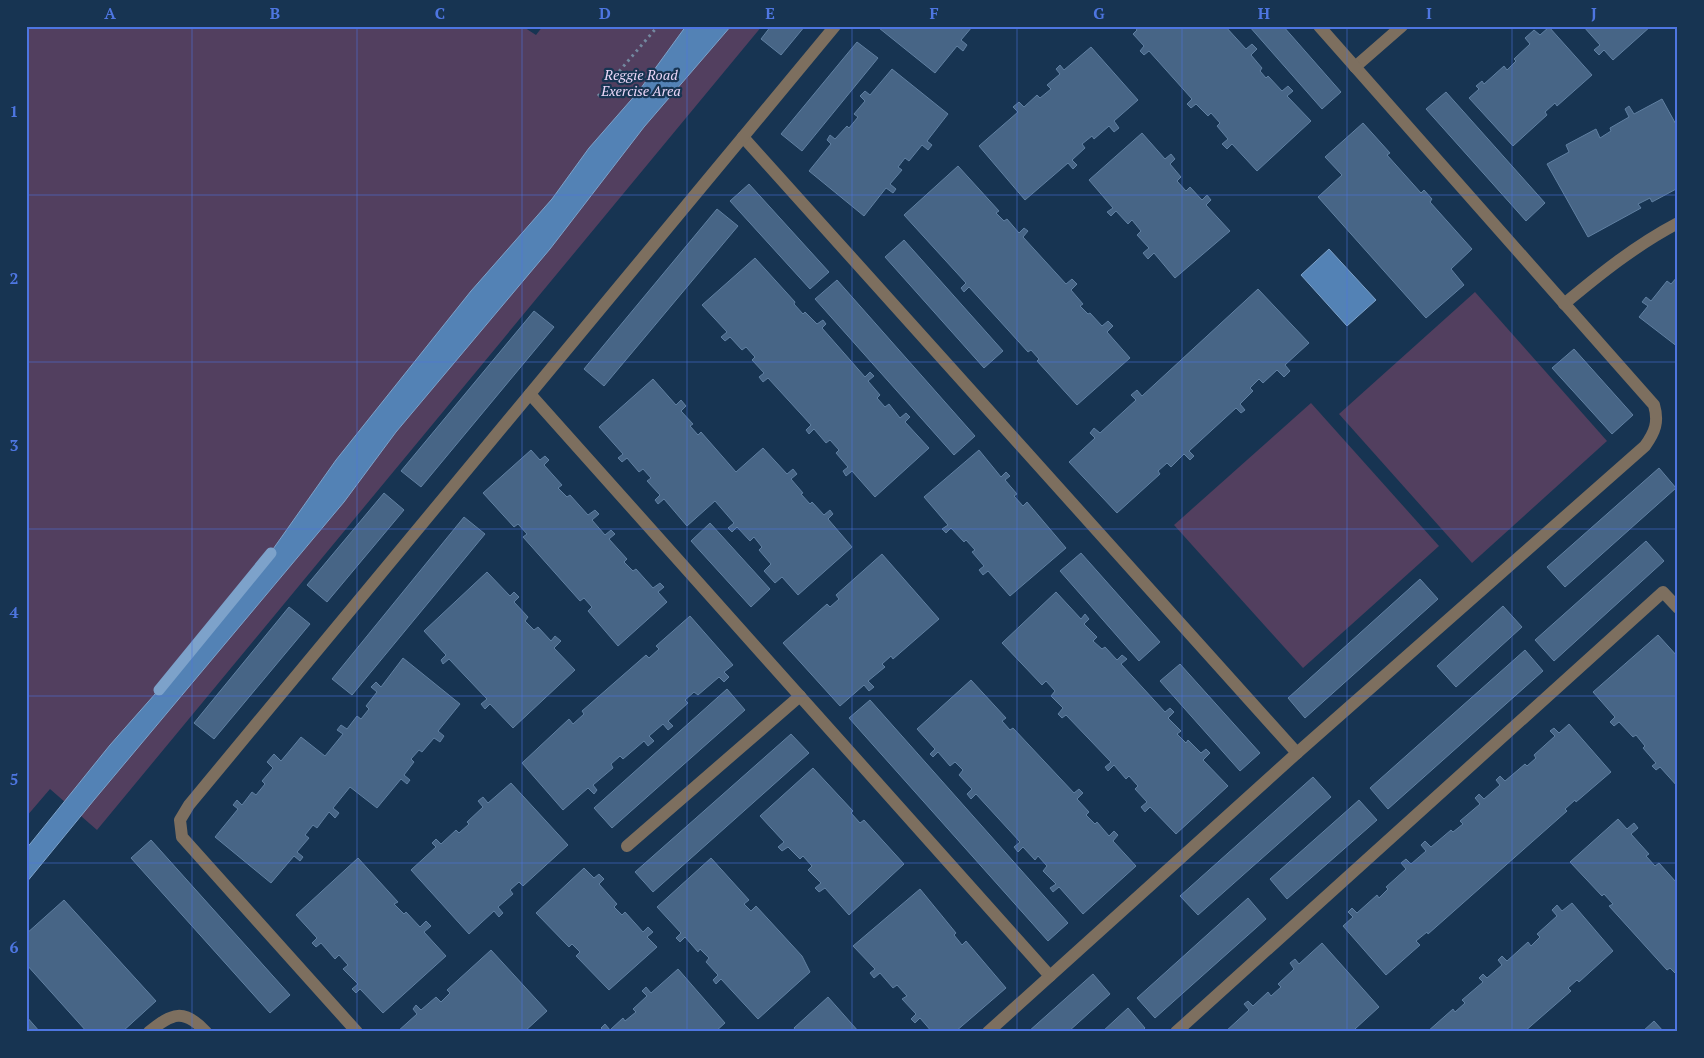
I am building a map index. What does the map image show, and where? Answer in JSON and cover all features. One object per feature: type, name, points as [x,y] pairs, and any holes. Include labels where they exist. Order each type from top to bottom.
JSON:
[{"type":"lane","points":[[357,1032],[182,837],[180,820],[196,797],[835,26]]},
{"type":"lane","points":[[988,1032],[1296,752],[1645,446],[1652,436],[1657,421],[1654,405],[1319,26]]},
{"type":"lane","points":[[1355,67],[1402,26]]},
{"type":"lane","points":[[743,137],[1296,752]]},
{"type":"lane","points":[[1564,304],[1606,269],[1652,237],[1678,223]]},
{"type":"lane","points":[[530,394],[1050,976]]},
{"type":"lane","points":[[1176,1032],[1663,592],[1678,608]]},
{"type":"lane","points":[[627,846],[800,696]]},
{"type":"lane","points":[[149,1032],[165,1019],[182,1015],[196,1021],[206,1032]]},
{"type":"path","points":[[598,96],[658,26]]},
{"type":"green space","name":"Reggie Road Exercise Area","points":[[26,26],[522,26],[536,35],[543,26],[762,26],[97,830],[50,789],[26,817]]},
{"type":"green space","points":[[1475,292],[1607,441],[1472,563],[1339,414]]},
{"type":"green space","points":[[1311,403],[1439,546],[1303,668],[1174,525]]},
{"type":"water","points":[[686,26],[731,26],[644,127],[550,249],[396,432],[344,502],[26,883],[26,849],[110,745],[209,633],[254,576],[336,460],[471,291],[552,199],[589,148],[638,92]]},
{"type":"water","points":[[1329,249],[1376,300],[1347,326],[1301,275]]},
{"type":"building","points":[[771,26],[805,26],[781,55],[761,39]]},
{"type":"building","points":[[881,26],[972,27],[961,40],[967,45],[963,51],[957,46],[935,73],[879,28]]},
{"type":"building","points":[[1134,26],[1225,26],[1246,49],[1252,44],[1257,49],[1251,55],[1262,68],[1260,71],[1266,78],[1268,76],[1282,91],[1288,86],[1293,91],[1287,96],[1311,121],[1257,171],[1232,144],[1227,149],[1222,144],[1228,139],[1217,126],[1220,123],[1211,113],[1208,116],[1196,104],[1191,108],[1187,104],[1192,99],[1149,51],[1144,55],[1140,51],[1144,46],[1133,34],[1137,30]]},
{"type":"building","points":[[1249,26],[1283,26],[1341,92],[1322,109]]},
{"type":"building","points":[[1583,26],[1651,26],[1613,60],[1604,50],[1599,55],[1594,50],[1600,45]]},
{"type":"building","points":[[1549,27],[1592,75],[1557,106],[1555,103],[1545,112],[1547,115],[1513,146],[1469,98],[1479,89],[1476,86],[1482,81],[1484,84],[1504,66],[1507,70],[1516,61],[1514,59],[1530,44],[1525,38],[1534,30],[1540,35]]},
{"type":"building","points":[[857,42],[878,58],[802,151],[781,134]]},
{"type":"building","points":[[1091,47],[1138,100],[1114,121],[1119,128],[1114,132],[1109,126],[1094,139],[1092,136],[1082,144],[1085,148],[1072,160],[1077,165],[1073,169],[1068,163],[1025,200],[979,146],[1018,112],[1013,107],[1019,102],[1024,107],[1037,95],[1040,98],[1051,89],[1047,85],[1060,74],[1056,69],[1060,65],[1064,70]]},
{"type":"building","points":[[892,69],[948,114],[927,141],[932,145],[928,150],[922,145],[909,161],[905,158],[898,167],[902,170],[890,184],[896,189],[893,193],[886,188],[864,216],[809,171],[831,144],[827,140],[830,135],[835,139],[847,126],[849,128],[858,117],[854,114],[865,101],[860,96],[865,91],[870,95]]},
{"type":"building","points":[[1446,92],[1545,203],[1526,221],[1426,109]]},
{"type":"building","points":[[1662,99],[1678,128],[1678,188],[1652,202],[1650,198],[1638,204],[1641,208],[1588,237],[1547,164],[1569,152],[1566,145],[1596,129],[1600,138],[1611,131],[1610,128],[1629,117],[1625,109],[1629,106],[1634,114]]},
{"type":"building","points":[[1363,123],[1390,153],[1387,155],[1421,193],[1424,190],[1432,199],[1430,202],[1472,249],[1451,269],[1464,285],[1426,318],[1318,197],[1342,175],[1325,157]]},
{"type":"building","points":[[1142,133],[1165,159],[1171,154],[1175,159],[1170,164],[1181,177],[1177,181],[1186,191],[1190,187],[1202,200],[1207,195],[1211,200],[1206,205],[1230,231],[1175,278],[1154,253],[1148,259],[1143,253],[1149,248],[1137,235],[1141,231],[1132,220],[1128,224],[1116,211],[1111,216],[1107,212],[1113,208],[1089,180]]},
{"type":"building","points":[[958,166],[999,211],[996,213],[1004,221],[1007,219],[1019,233],[1024,228],[1028,231],[1023,237],[1066,284],[1072,279],[1077,284],[1071,290],[1083,304],[1080,306],[1088,314],[1090,313],[1102,326],[1108,321],[1113,326],[1107,332],[1130,358],[1077,405],[1037,361],[1039,359],[1031,350],[1028,352],[969,287],[964,292],[961,288],[966,283],[904,215]]},
{"type":"building","points":[[749,184],[829,272],[810,289],[730,201]]},
{"type":"building","points":[[717,209],[738,226],[604,386],[584,369]]},
{"type":"building","points":[[904,240],[1003,351],[984,368],[885,257]]},
{"type":"building","points":[[755,258],[795,302],[794,304],[803,314],[805,312],[817,324],[823,320],[826,324],[822,328],[865,377],[870,372],[874,376],[868,381],[880,395],[877,398],[885,407],[889,404],[900,418],[906,413],[910,417],[905,422],[929,448],[875,497],[852,471],[846,476],[843,471],[848,467],[836,453],[839,450],[830,440],[826,443],[814,429],[809,434],[806,430],[811,425],[768,378],[763,382],[759,377],[764,373],[752,360],[755,357],[746,347],[742,350],[730,337],[725,341],[721,337],[727,332],[702,305]]},
{"type":"building","points":[[1678,276],[1678,347],[1639,317],[1648,306],[1642,302],[1646,297],[1651,301],[1667,281],[1671,284]]},
{"type":"building","points":[[837,280],[975,436],[954,455],[815,299]]},
{"type":"building","points":[[1258,289],[1309,343],[1285,365],[1290,371],[1284,377],[1277,370],[1263,383],[1259,379],[1250,388],[1253,391],[1240,404],[1245,410],[1241,413],[1236,408],[1189,451],[1194,456],[1190,460],[1184,454],[1171,467],[1167,463],[1158,471],[1160,474],[1117,513],[1069,462],[1095,438],[1090,433],[1094,428],[1100,433],[1136,400],[1131,395],[1137,390],[1142,396]]},
{"type":"building","points":[[534,311],[554,327],[421,487],[401,471]]},
{"type":"building","points":[[1574,349],[1633,415],[1612,434],[1552,368]]},
{"type":"building","points":[[653,379],[676,405],[681,400],[686,406],[681,411],[693,424],[690,426],[698,435],[701,432],[736,472],[763,448],[787,474],[793,469],[797,474],[791,479],[803,493],[801,494],[810,504],[812,502],[824,515],[830,510],[833,514],[828,519],[852,547],[798,595],[782,577],[775,583],[764,571],[771,564],[759,550],[762,547],[754,537],[750,541],[737,527],[732,532],[728,528],[734,523],[715,501],[687,526],[664,499],[658,504],[655,500],[660,495],[647,481],[651,478],[643,469],[639,472],[627,458],[622,462],[618,458],[623,454],[599,427]]},
{"type":"building","points":[[531,450],[540,460],[545,456],[549,460],[544,465],[562,485],[558,488],[567,497],[570,495],[588,515],[595,510],[599,514],[592,520],[605,535],[611,530],[615,534],[609,539],[627,559],[624,562],[633,571],[636,569],[653,588],[660,583],[664,587],[658,592],[667,602],[618,646],[588,611],[592,607],[584,598],[580,601],[523,537],[527,534],[518,524],[514,527],[483,493]]},
{"type":"building","points":[[979,450],[1001,477],[1006,472],[1010,476],[1005,480],[1017,494],[1014,496],[1023,506],[1027,502],[1066,548],[1010,596],[988,571],[983,575],[979,570],[984,566],[972,552],[975,550],[966,540],[964,542],[951,528],[946,533],[942,529],[948,525],[924,497]]},
{"type":"building","points":[[1659,468],[1676,488],[1565,587],[1547,567]]},
{"type":"building","points":[[384,493],[404,510],[327,602],[307,585]]},
{"type":"building","points":[[464,517],[485,534],[352,695],[332,679]]},
{"type":"building","points":[[710,523],[770,589],[751,607],[691,541]]},
{"type":"building","points":[[1646,541],[1664,561],[1554,661],[1535,640]]},
{"type":"building","points":[[1081,553],[1160,642],[1139,661],[1060,571]]},
{"type":"building","points":[[882,554],[939,619],[893,659],[891,656],[882,664],[885,667],[868,681],[874,687],[869,691],[864,685],[840,706],[783,643],[827,604],[830,607],[839,599],[836,595]]},
{"type":"building","points":[[487,572],[510,596],[514,592],[519,597],[514,602],[528,617],[525,621],[534,630],[538,627],[551,641],[555,636],[561,641],[554,648],[575,670],[513,728],[490,704],[485,709],[481,704],[487,699],[449,659],[443,664],[441,660],[446,655],[424,631]]},
{"type":"building","points":[[1420,579],[1438,599],[1305,718],[1288,698]]},
{"type":"building","points":[[1056,592],[1081,619],[1085,614],[1089,619],[1084,624],[1097,637],[1093,641],[1102,649],[1105,647],[1117,660],[1122,655],[1127,659],[1121,664],[1165,712],[1170,708],[1174,712],[1168,718],[1181,731],[1177,734],[1186,743],[1188,740],[1201,753],[1206,749],[1210,753],[1203,760],[1228,786],[1176,834],[1150,807],[1145,812],[1141,807],[1147,802],[1135,789],[1138,786],[1129,776],[1126,779],[1114,765],[1108,771],[1105,767],[1111,762],[1066,715],[1062,718],[1058,714],[1063,708],[1051,696],[1055,691],[1046,681],[1042,685],[1002,643]]},
{"type":"building","points":[[1503,606],[1522,627],[1456,687],[1437,666]]},
{"type":"building","points":[[289,607],[310,624],[214,739],[194,723]]},
{"type":"building","points":[[690,616],[733,665],[724,672],[729,677],[724,682],[719,677],[698,695],[694,692],[685,700],[688,703],[668,721],[673,726],[668,730],[663,724],[649,736],[654,741],[648,746],[644,741],[623,759],[620,756],[611,764],[613,768],[593,785],[597,790],[594,794],[588,788],[563,810],[522,763],[569,719],[573,724],[584,714],[582,711],[646,655],[649,658],[659,649],[656,646]]},
{"type":"building","points":[[1658,635],[1678,657],[1678,787],[1660,767],[1656,770],[1652,766],[1656,763],[1643,748],[1645,746],[1636,735],[1633,737],[1619,722],[1614,726],[1610,722],[1615,717],[1593,692]]},
{"type":"building","points":[[1525,650],[1543,671],[1388,809],[1370,788]]},
{"type":"building","points":[[403,658],[460,704],[438,731],[444,736],[440,742],[434,738],[422,752],[419,750],[411,759],[414,762],[404,775],[410,780],[407,784],[401,779],[377,808],[350,787],[333,808],[339,813],[335,818],[329,812],[317,828],[313,825],[305,835],[309,838],[297,852],[303,857],[300,861],[294,856],[271,883],[215,837],[238,809],[233,805],[237,800],[242,805],[252,792],[256,795],[265,784],[262,781],[273,768],[267,762],[274,754],[281,761],[301,737],[325,756],[343,734],[337,730],[341,725],[347,729],[357,716],[361,719],[369,709],[366,706],[377,692],[371,687],[376,682],[381,687]]},
{"type":"building","points":[[1180,664],[1260,753],[1240,771],[1160,681]]},
{"type":"building","points":[[971,680],[1006,718],[1002,721],[1010,730],[1013,728],[1074,793],[1079,789],[1083,793],[1077,799],[1089,812],[1086,815],[1095,824],[1097,822],[1109,836],[1114,831],[1118,835],[1113,841],[1136,866],[1083,914],[1059,887],[1053,892],[1050,888],[1056,884],[1043,871],[1047,866],[1038,856],[1035,860],[1023,847],[1018,852],[1014,847],[1020,842],[976,794],[971,799],[967,794],[972,789],[959,775],[963,770],[955,762],[950,766],[938,752],[933,757],[930,754],[935,749],[917,729]]},
{"type":"building","points":[[727,689],[745,710],[612,828],[594,808]]},
{"type":"building","points":[[870,700],[1068,923],[1048,941],[849,718]]},
{"type":"building","points":[[1569,724],[1611,772],[1576,802],[1575,800],[1565,809],[1567,811],[1428,934],[1427,932],[1416,941],[1420,945],[1386,975],[1343,926],[1353,917],[1348,912],[1352,908],[1357,913],[1377,895],[1379,898],[1388,889],[1386,887],[1406,869],[1401,863],[1406,859],[1411,864],[1426,851],[1421,845],[1425,841],[1431,847],[1451,830],[1453,832],[1463,824],[1460,821],[1480,804],[1475,798],[1479,794],[1484,799],[1500,785],[1496,780],[1500,776],[1505,781],[1525,764],[1527,766],[1536,758],[1534,755],[1555,736],[1550,731],[1554,728],[1559,733]]},
{"type":"building","points":[[791,734],[809,753],[653,892],[635,872]]},
{"type":"building","points":[[813,768],[853,811],[851,813],[860,823],[864,820],[904,864],[849,915],[825,888],[819,892],[815,888],[821,883],[808,870],[812,866],[803,856],[800,859],[788,847],[782,851],[778,847],[784,842],[760,816]]},
{"type":"building","points":[[1313,777],[1331,797],[1198,915],[1180,896]]},
{"type":"building","points":[[511,783],[568,845],[523,886],[519,882],[510,890],[513,894],[498,907],[503,913],[499,917],[494,911],[469,934],[411,870],[436,847],[432,843],[436,839],[441,844],[456,830],[459,833],[469,824],[467,822],[483,807],[478,801],[483,797],[488,803]]},
{"type":"building","points":[[1359,800],[1377,820],[1287,899],[1270,879]]},
{"type":"building","points":[[1618,819],[1627,829],[1634,823],[1638,828],[1631,834],[1649,854],[1646,856],[1655,866],[1659,863],[1676,882],[1678,880],[1678,976],[1670,968],[1667,970],[1609,906],[1613,904],[1604,894],[1602,896],[1570,862]]},
{"type":"building","points":[[151,840],[290,995],[270,1013],[131,858]]},
{"type":"building","points":[[358,858],[398,902],[394,904],[404,914],[406,912],[420,927],[426,921],[431,926],[424,932],[446,956],[383,1013],[360,989],[356,993],[352,989],[358,984],[343,969],[348,965],[339,955],[335,959],[321,943],[316,947],[312,943],[317,938],[296,915]]},
{"type":"building","points":[[711,858],[749,900],[744,904],[751,911],[756,906],[802,956],[810,972],[758,1019],[721,979],[716,984],[713,980],[718,975],[706,962],[709,958],[700,949],[698,952],[685,937],[680,942],[676,938],[681,933],[657,907]]},
{"type":"building","points":[[584,868],[594,878],[599,874],[604,879],[599,884],[617,904],[614,907],[622,915],[625,912],[643,932],[648,927],[653,932],[647,937],[657,947],[609,990],[576,956],[580,952],[572,944],[569,947],[536,913]]},
{"type":"building","points":[[920,889],[956,933],[954,935],[962,945],[966,941],[1006,988],[955,1032],[932,1032],[920,1018],[915,1023],[911,1019],[916,1014],[902,999],[907,996],[897,985],[893,988],[880,973],[874,978],[870,973],[875,969],[853,946]]},
{"type":"building","points":[[1248,898],[1266,919],[1155,1018],[1137,998]]},
{"type":"building","points":[[64,900],[156,1001],[122,1032],[87,1032],[26,964],[26,934]]},
{"type":"building","points":[[1572,903],[1613,951],[1579,982],[1577,980],[1568,988],[1571,991],[1524,1032],[1427,1032],[1453,1009],[1455,1012],[1465,1003],[1462,1000],[1483,982],[1479,978],[1483,974],[1487,978],[1502,965],[1498,960],[1502,956],[1507,961],[1528,942],[1531,946],[1540,937],[1537,934],[1557,916],[1552,910],[1557,905],[1562,911]]},
{"type":"building","points":[[1322,943],[1379,1007],[1355,1029],[1358,1032],[1225,1032],[1249,1010],[1244,1004],[1248,1001],[1253,1006],[1268,992],[1271,996],[1281,987],[1278,984],[1294,969],[1290,963],[1295,959],[1299,964]]},
{"type":"building","points":[[491,950],[547,1011],[524,1032],[397,1032],[417,1014],[413,1009],[416,1005],[421,1010],[436,997],[441,1002],[450,993],[447,990]]},
{"type":"building","points":[[678,969],[725,1023],[715,1032],[605,1032],[601,1028],[605,1024],[610,1030],[623,1018],[625,1021],[636,1012],[633,1009],[647,996],[642,991],[646,987],[651,993]]},
{"type":"building","points":[[1093,974],[1110,994],[1068,1032],[1028,1032]]},
{"type":"building","points":[[828,997],[859,1032],[797,1032],[794,1028]]},
{"type":"building","points":[[1128,1008],[1145,1028],[1141,1032],[1102,1032]]},
{"type":"building","points":[[26,1016],[40,1032],[26,1032]]},
{"type":"building","points":[[1654,1021],[1664,1032],[1642,1032]]},
{"type":"waterway","points":[[159,690],[271,553]]}]
